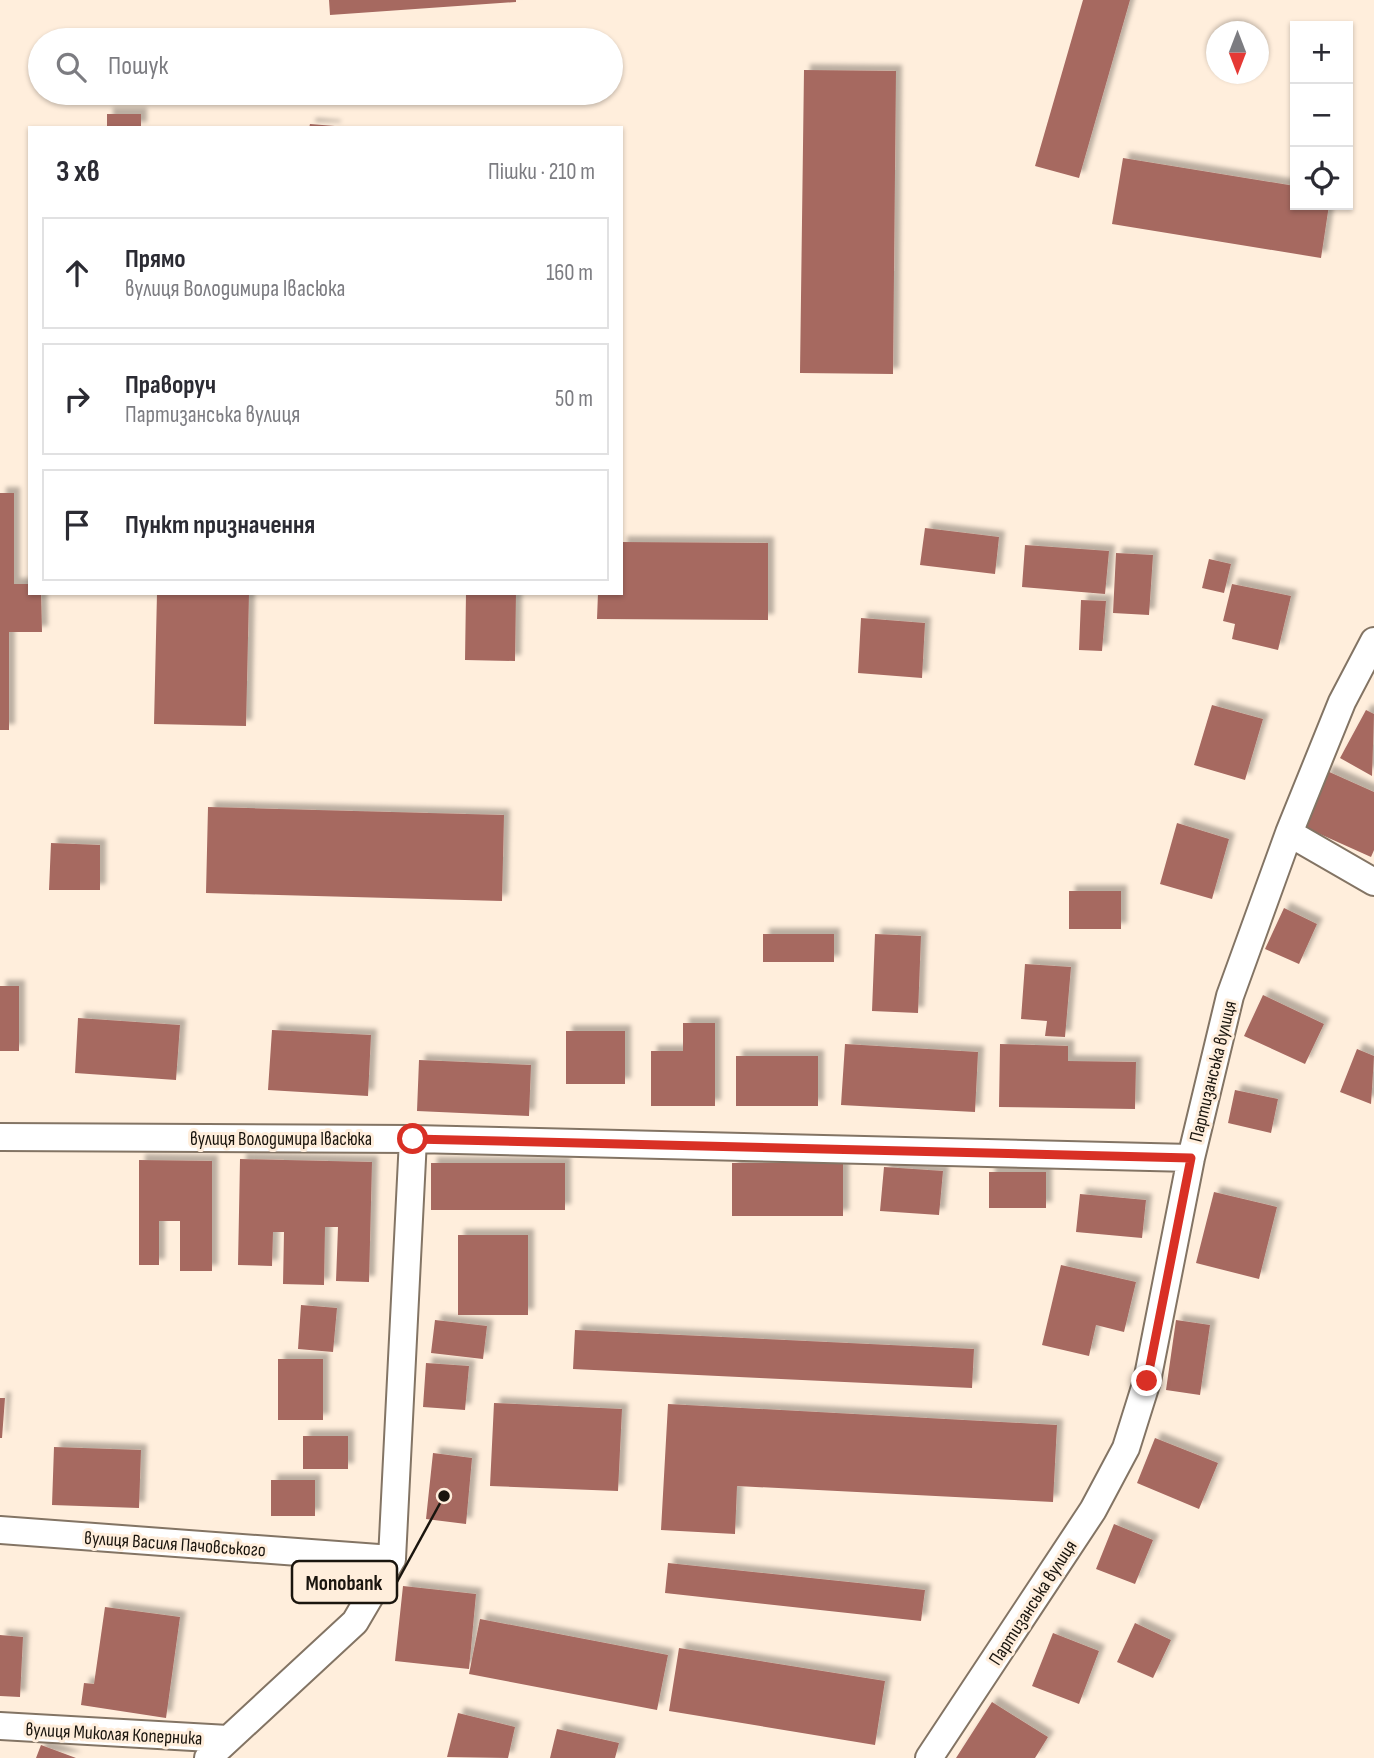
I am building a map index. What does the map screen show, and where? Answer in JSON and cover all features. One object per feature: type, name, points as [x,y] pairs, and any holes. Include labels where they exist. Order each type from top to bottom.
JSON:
[{"type":"street","name":"Партизанська вулиця","points":[[929,1758],[1093,1510],[1126,1448],[1147,1381],[1191,1158],[1230,996],[1289,833],[1342,702],[1374,641]]},
{"type":"street","points":[[1289,833],[1374,882]]},
{"type":"street","name":"вулиця Володимира Івасюка","points":[[0,1137],[413,1139],[1191,1158]]},
{"type":"street","points":[[208,1758],[355,1622],[392,1559],[413,1139]]},
{"type":"street","name":"вулиця Василя Пачовського","points":[[0,1531],[392,1559]]},
{"type":"street","name":"вулиця Миколая Коперника","points":[[0,1726],[229,1739]]},
{"type":"building","points":[[329,0],[516,0],[516,2],[330,15]]},
{"type":"building","points":[[1083,0],[1130,0],[1079,178],[1035,166]]},
{"type":"building","points":[[804,70],[896,71],[893,374],[800,373]]},
{"type":"building","points":[[107,114],[141,114],[141,126],[107,126]]},
{"type":"building","points":[[1123,158],[1290,185],[1290,210],[1328,210],[1321,258],[1112,224]]},
{"type":"building","points":[[0,493],[14,493],[14,584],[28,584],[28,595],[41,595],[42,632],[9,632],[9,730],[0,730]]},
{"type":"building","points":[[925,528],[999,537],[995,574],[920,565]]},
{"type":"building","points":[[623,542],[768,543],[768,620],[597,619],[598,595],[623,595]]},
{"type":"building","points":[[1025,545],[1109,551],[1105,594],[1022,587]]},
{"type":"building","points":[[1116,553],[1153,555],[1149,615],[1113,613]]},
{"type":"building","points":[[1209,559],[1231,564],[1224,593],[1202,588]]},
{"type":"building","points":[[1232,584],[1291,596],[1278,650],[1232,639],[1235,624],[1223,621]]},
{"type":"building","points":[[157,595],[249,595],[246,726],[154,724]]},
{"type":"building","points":[[466,595],[516,595],[515,661],[465,660]]},
{"type":"building","points":[[1081,600],[1106,601],[1102,651],[1079,650]]},
{"type":"building","points":[[861,618],[925,623],[922,678],[858,673]]},
{"type":"building","points":[[1212,705],[1263,719],[1245,780],[1194,765]]},
{"type":"building","points":[[1366,710],[1374,714],[1372,776],[1340,758]]},
{"type":"building","points":[[1327,771],[1374,792],[1374,850],[1371,857],[1302,826]]},
{"type":"building","points":[[208,807],[504,815],[502,901],[206,893]]},
{"type":"building","points":[[1177,823],[1229,839],[1212,899],[1160,884]]},
{"type":"building","points":[[51,843],[100,845],[100,890],[49,890]]},
{"type":"building","points":[[1069,891],[1121,891],[1121,929],[1069,929]]},
{"type":"building","points":[[1284,908],[1317,924],[1299,964],[1265,949]]},
{"type":"building","points":[[763,934],[834,934],[834,962],[763,962]]},
{"type":"building","points":[[875,934],[921,936],[918,1013],[872,1011]]},
{"type":"building","points":[[1025,964],[1071,967],[1065,1037],[1045,1036],[1047,1021],[1021,1019]]},
{"type":"building","points":[[0,986],[19,986],[19,1051],[0,1051]]},
{"type":"building","points":[[1263,995],[1324,1024],[1305,1064],[1244,1036]]},
{"type":"building","points":[[78,1018],[180,1025],[176,1080],[75,1073]]},
{"type":"building","points":[[683,1023],[715,1023],[715,1106],[651,1106],[651,1051],[683,1051]]},
{"type":"building","points":[[272,1030],[371,1035],[368,1096],[268,1090]]},
{"type":"building","points":[[566,1031],[625,1031],[625,1084],[566,1084]]},
{"type":"building","points":[[845,1044],[978,1052],[975,1112],[841,1105]]},
{"type":"building","points":[[1000,1044],[1068,1046],[1068,1061],[1136,1062],[1135,1109],[999,1107]]},
{"type":"building","points":[[1357,1049],[1374,1056],[1371,1104],[1340,1092]]},
{"type":"building","points":[[736,1056],[818,1056],[818,1106],[736,1106]]},
{"type":"building","points":[[419,1060],[531,1065],[529,1116],[417,1111]]},
{"type":"building","points":[[1235,1090],[1278,1099],[1271,1133],[1228,1123]]},
{"type":"building","points":[[240,1159],[372,1162],[369,1282],[336,1281],[338,1227],[325,1227],[324,1285],[283,1284],[284,1232],[273,1232],[272,1266],[238,1265]]},
{"type":"building","points":[[139,1160],[212,1161],[212,1271],[180,1271],[180,1221],[159,1221],[159,1265],[139,1265]]},
{"type":"building","points":[[431,1163],[565,1163],[565,1210],[431,1210]]},
{"type":"building","points":[[732,1163],[843,1163],[843,1216],[732,1216]]},
{"type":"building","points":[[884,1167],[943,1171],[939,1215],[880,1211]]},
{"type":"building","points":[[989,1172],[1046,1172],[1046,1208],[989,1208]]},
{"type":"building","points":[[1214,1192],[1277,1207],[1259,1279],[1196,1263]]},
{"type":"building","points":[[1080,1194],[1146,1200],[1142,1238],[1076,1232]]},
{"type":"building","points":[[458,1235],[528,1235],[528,1315],[458,1315]]},
{"type":"building","points":[[1061,1265],[1136,1282],[1124,1332],[1096,1325],[1089,1356],[1042,1345]]},
{"type":"building","points":[[301,1305],[337,1308],[333,1352],[298,1349]]},
{"type":"building","points":[[435,1320],[487,1326],[483,1359],[431,1353]]},
{"type":"building","points":[[1176,1320],[1210,1325],[1200,1395],[1166,1390]]},
{"type":"building","points":[[575,1330],[974,1349],[972,1388],[573,1369]]},
{"type":"building","points":[[278,1359],[323,1359],[323,1420],[278,1420]]},
{"type":"building","points":[[426,1363],[469,1366],[465,1410],[423,1407]]},
{"type":"building","points":[[0,1398],[5,1398],[2,1438],[0,1438]]},
{"type":"building","points":[[494,1403],[622,1409],[618,1491],[490,1486]]},
{"type":"building","points":[[668,1404],[1057,1425],[1053,1502],[737,1486],[735,1534],[661,1530]]},
{"type":"building","points":[[303,1436],[348,1436],[348,1469],[303,1469]]},
{"type":"building","points":[[1155,1438],[1218,1463],[1199,1509],[1137,1483]]},
{"type":"building","points":[[54,1447],[141,1450],[139,1508],[52,1505]]},
{"type":"building","points":[[433,1453],[472,1458],[466,1524],[426,1519]]},
{"type":"building","points":[[271,1480],[315,1480],[315,1516],[271,1516]]},
{"type":"building","points":[[1114,1524],[1153,1540],[1135,1584],[1096,1569]]},
{"type":"building","points":[[668,1563],[925,1590],[921,1621],[665,1593]]},
{"type":"building","points":[[403,1586],[476,1594],[469,1669],[395,1661]]},
{"type":"building","points":[[105,1607],[180,1617],[166,1718],[81,1705],[84,1683],[94,1684]]},
{"type":"building","points":[[480,1619],[668,1655],[657,1710],[469,1674]]},
{"type":"building","points":[[1135,1623],[1171,1640],[1153,1678],[1117,1662]]},
{"type":"building","points":[[1053,1633],[1099,1651],[1079,1704],[1032,1686]]},
{"type":"building","points":[[0,1635],[23,1637],[20,1697],[0,1696]]},
{"type":"building","points":[[679,1648],[885,1681],[875,1745],[669,1711]]},
{"type":"building","points":[[992,1702],[1048,1737],[1035,1758],[956,1758]]},
{"type":"building","points":[[458,1713],[515,1727],[508,1758],[447,1757]]},
{"type":"building","points":[[557,1729],[619,1743],[615,1758],[550,1758]]},
{"type":"building","points":[[41,1745],[76,1758],[36,1758]]},
{"type":"place","name":"Monobank","points":[[444,1496]]},
{"type":"route","points":[[413,1139],[1191,1158],[1147,1381]]}]
